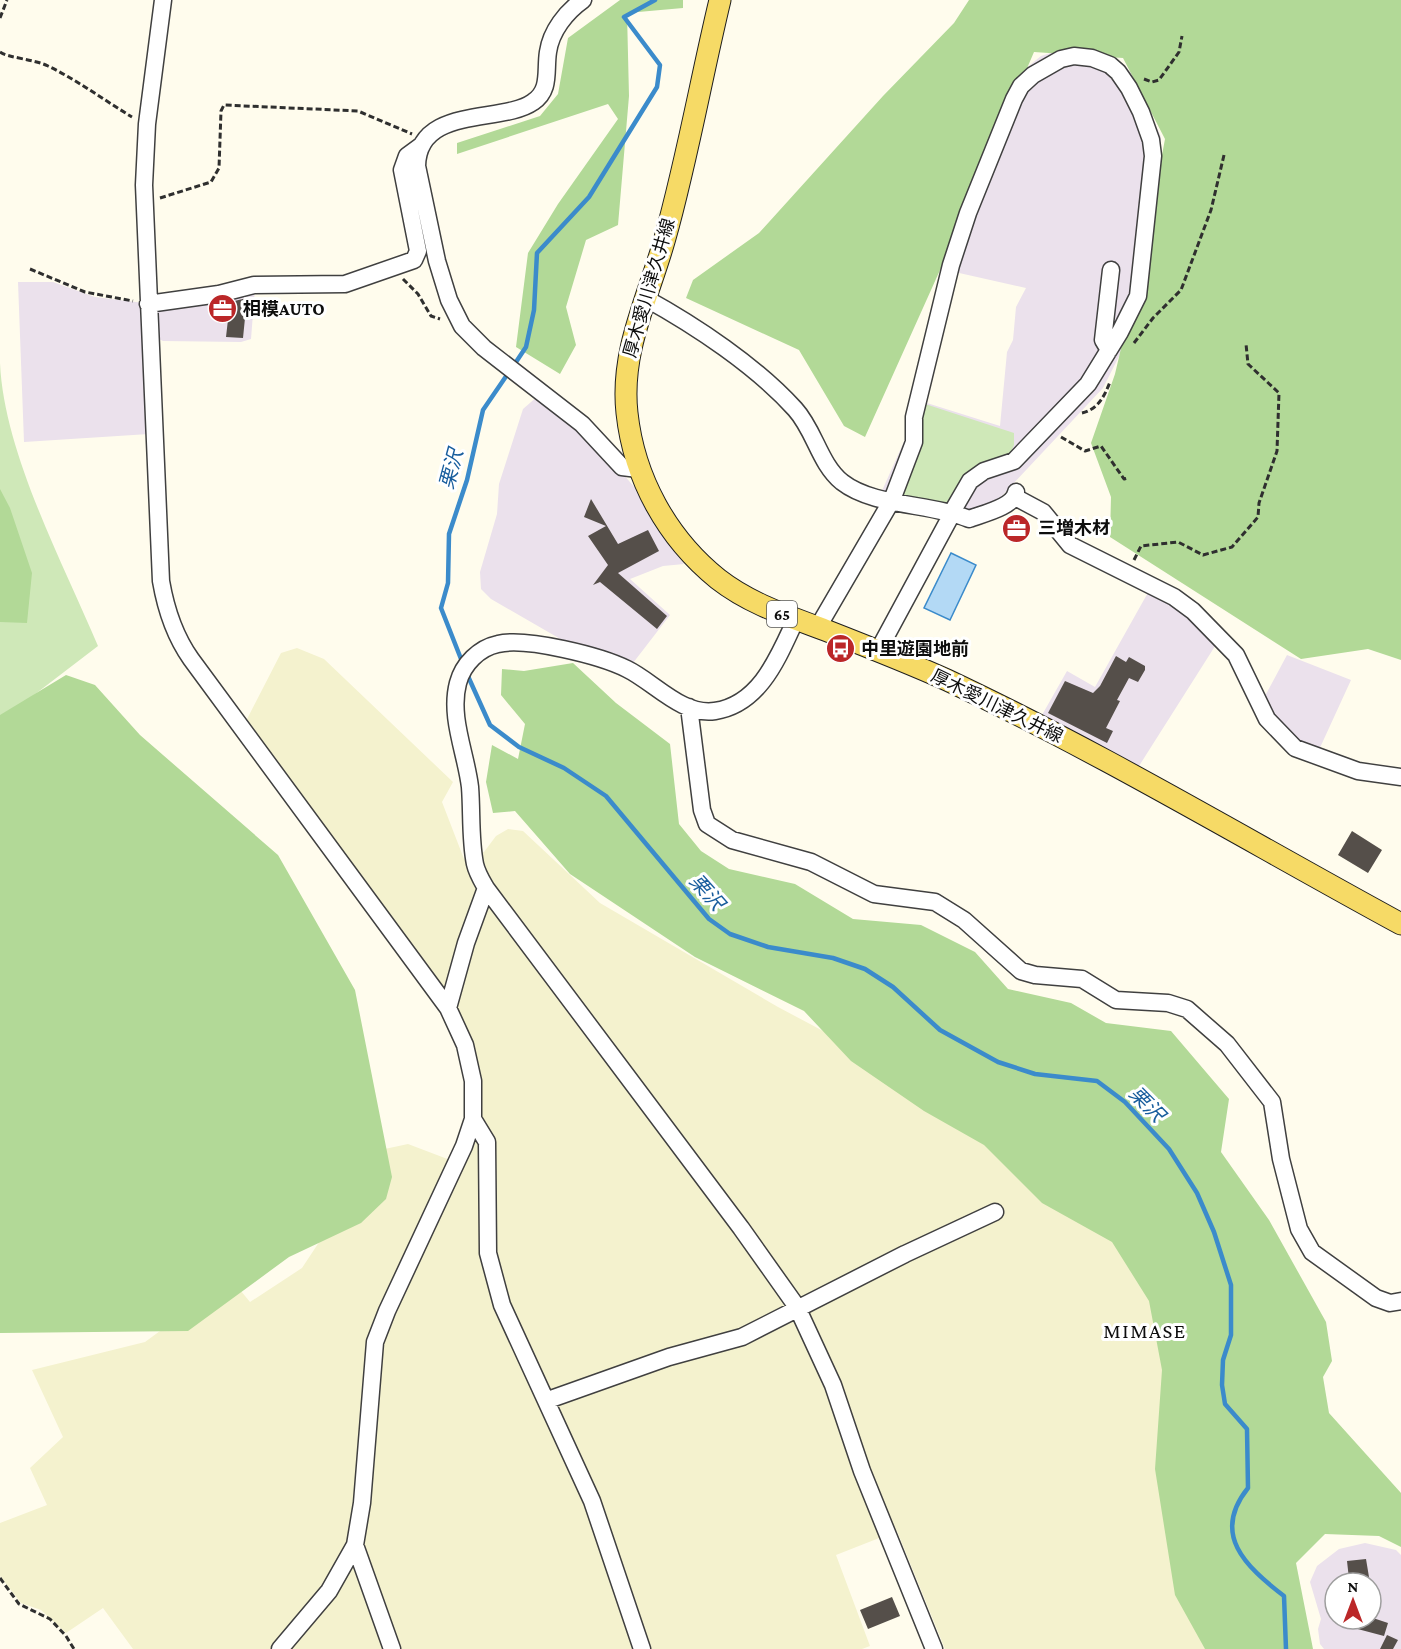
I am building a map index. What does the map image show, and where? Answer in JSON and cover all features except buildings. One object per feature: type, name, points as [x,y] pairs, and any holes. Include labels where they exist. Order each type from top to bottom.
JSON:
[{"type":"main road","name":"厚木愛川津久井線","points":[[720,0],[665,236],[629,355],[626,392],[630,434],[638,469],[657,508],[682,544],[699,562],[740,594],[945,680],[1071,742],[1401,924]]},
{"type":"street","points":[[163,0],[147,124],[144,203],[161,581],[167,610],[179,642],[448,1008],[470,1063],[474,1098],[473,1119],[464,1146],[387,1311],[375,1342],[362,1503],[355,1545],[329,1591],[280,1649]]},
{"type":"street","points":[[148,303],[219,294],[254,285],[345,284],[414,260],[418,251],[402,170],[407,156],[448,124],[476,115],[523,107],[535,101],[545,87],[548,51],[555,31],[566,14],[583,0]]},
{"type":"street","points":[[818,627],[892,500],[914,442],[914,417],[951,265],[968,213],[1014,99],[1033,75],[1061,59],[1074,56],[1101,61],[1118,72],[1141,112],[1152,149],[1138,296],[1088,384],[1023,441],[1014,461],[984,471],[970,481],[878,651]]},
{"type":"street","points":[[424,143],[417,158],[421,194],[445,287],[459,322],[473,338],[592,434],[622,467],[638,469]]},
{"type":"street","points":[[1109,350],[1103,340],[1111,270]]},
{"type":"street","points":[[645,298],[703,332],[786,400],[802,418],[824,462],[843,482],[858,490],[892,500],[952,512],[969,519],[1008,503],[1015,494],[1043,512],[1070,545],[1128,572],[1174,597],[1193,611],[1236,655],[1267,719],[1295,748],[1358,771],[1401,777]]},
{"type":"street","points":[[796,619],[771,670],[760,686],[740,700],[721,709],[705,711],[689,707],[627,669],[589,654],[517,643],[499,643],[478,653],[464,668],[455,700],[470,786],[475,865],[486,888],[734,1219],[797,1307],[833,1385],[862,1471],[934,1649]]},
{"type":"street","points":[[689,707],[702,810],[707,824],[713,829],[752,847],[811,862],[862,890],[884,896],[935,902],[964,921],[1021,971],[1035,975],[1082,979],[1116,1000],[1180,1005],[1219,1036],[1272,1102],[1281,1159],[1299,1229],[1312,1252],[1376,1298],[1390,1303],[1401,1301]]},
{"type":"street","points":[[448,1008],[466,943],[486,888]]},
{"type":"street","points":[[473,1119],[487,1142],[486,1224],[491,1272],[502,1305],[548,1400],[595,1509],[642,1649]]},
{"type":"street","points":[[548,1400],[669,1357],[742,1337],[797,1307],[995,1212]]},
{"type":"street","points":[[355,1545],[392,1649]]},
{"type":"path","points":[[0,18],[7,0]]},
{"type":"path","points":[[1137,73],[1145,81],[1159,80],[1179,52],[1182,36]]},
{"type":"path","points":[[0,52],[5,56],[24,57],[49,66],[147,124]]},
{"type":"path","points":[[144,203],[211,182],[219,168],[221,111],[224,105],[358,111],[424,143]]},
{"type":"path","points":[[1129,350],[1153,318],[1181,290],[1211,210],[1224,155]]},
{"type":"path","points":[[30,269],[99,297],[148,303]]},
{"type":"path","points":[[395,277],[409,283],[431,316],[459,322]]},
{"type":"path","points":[[1128,572],[1141,546],[1178,542],[1203,555],[1232,547],[1258,517],[1259,503],[1277,451],[1279,393],[1248,364],[1246,344]]},
{"type":"path","points":[[1080,413],[1091,411],[1102,400],[1112,377]]},
{"type":"path","points":[[1061,438],[1085,451],[1101,446],[1124,479],[1128,478]]},
{"type":"path","points":[[0,1578],[19,1604],[50,1619],[74,1649]]},
{"type":"shaded area","points":[[1063,49],[1100,51],[1122,63],[1135,77],[1161,137],[1148,299],[1103,388],[997,501],[972,513],[881,493],[906,437],[911,398],[1000,426],[1007,352],[1013,340],[1016,307],[1026,288],[937,268],[1020,73],[1041,56]]},
{"type":"shaded area","points":[[18,282],[53,282],[95,297],[144,303],[149,434],[24,442]]},
{"type":"shaded area","points":[[255,288],[251,339],[241,342],[163,341],[153,336],[153,311]]},
{"type":"shaded area","points":[[538,396],[566,417],[623,474],[636,489],[654,525],[684,564],[663,566],[630,579],[670,615],[633,663],[610,652],[569,644],[491,599],[481,589],[480,572],[497,514],[499,484],[523,409]]},
{"type":"shaded area","points":[[1150,589],[1175,603],[1217,643],[1139,766],[1042,715],[1067,671],[1095,687]]},
{"type":"shaded area","points":[[297,648],[324,659],[453,782],[442,802],[464,859],[484,852],[496,836],[508,829],[523,831],[600,903],[778,1007],[953,1100],[1163,1281],[1311,1649],[945,1649],[897,1531],[836,1555],[870,1646],[862,1649],[133,1649],[103,1608],[66,1633],[41,1610],[21,1603],[0,1576],[0,1523],[47,1505],[30,1468],[63,1437],[32,1370],[145,1342],[231,1279],[250,1302],[302,1268],[380,1150],[408,1144],[458,1163],[474,1057],[245,723],[281,653]]},
{"type":"shaded area","points":[[1287,655],[1351,680],[1318,752],[1307,749],[1275,720],[1265,696]]},
{"type":"shaded area","points":[[1365,1543],[1396,1550],[1401,1555],[1401,1649],[1324,1649],[1320,1644],[1318,1629],[1321,1619],[1310,1582],[1317,1566],[1339,1549]]},
{"type":"green space","points":[[620,0],[683,0],[683,8],[627,13],[629,96],[618,225],[586,240],[566,307],[576,345],[560,374],[516,347],[528,253],[558,204],[618,119],[608,104],[457,154],[457,143],[540,116],[558,94],[568,38]]},
{"type":"green space","points":[[969,0],[1401,0],[1401,660],[1368,649],[1301,659],[1110,537],[1111,497],[1091,443],[1115,374],[1144,251],[1165,139],[1123,58],[1034,52],[865,437],[844,426],[799,350],[686,298],[693,280],[759,233],[883,96],[954,23]]},
{"type":"green space","points":[[0,363],[4,398],[12,434],[24,470],[37,507],[98,646],[0,721]]},
{"type":"green space","points":[[919,402],[1014,433],[1014,445],[1009,456],[950,505],[902,496]]},
{"type":"green space","points":[[0,489],[10,508],[32,573],[27,623],[0,622]]},
{"type":"green space","points":[[573,663],[616,703],[670,744],[679,824],[701,851],[729,869],[795,884],[853,919],[921,925],[975,952],[1008,989],[1071,1003],[1106,1023],[1171,1031],[1229,1099],[1221,1152],[1269,1220],[1326,1322],[1332,1361],[1323,1377],[1329,1413],[1401,1493],[1401,1547],[1379,1536],[1325,1534],[1296,1563],[1313,1649],[1205,1649],[1175,1595],[1155,1469],[1162,1370],[1149,1301],[1112,1242],[1042,1203],[984,1145],[924,1111],[851,1061],[804,1011],[695,957],[570,874],[515,811],[493,813],[486,782],[492,745],[518,759],[525,724],[501,695],[502,669],[524,671]]},
{"type":"green space","points":[[66,675],[95,685],[140,735],[278,855],[355,990],[392,1177],[386,1199],[361,1223],[289,1257],[188,1331],[0,1333],[0,715]]},
{"type":"water","points":[[951,553],[976,565],[950,620],[924,608]]},
{"type":"waterway","name":"栗沢","points":[[514,365],[526,347],[534,310],[537,253],[589,197],[657,87],[660,65],[624,17],[655,0]]},
{"type":"waterway","name":"栗沢","points":[[463,664],[441,608],[448,583],[449,534],[467,480],[483,410],[509,372]]},
{"type":"waterway","name":"栗沢","points":[[467,674],[490,725],[519,747],[564,768],[606,796],[709,919],[730,934],[768,947],[833,958],[865,969],[893,987],[940,1030],[998,1062],[1035,1074],[1097,1081],[1125,1102],[1169,1149],[1197,1193],[1214,1232],[1231,1285],[1231,1335],[1223,1360],[1222,1385],[1225,1404],[1247,1429],[1248,1488],[1237,1505],[1233,1520],[1233,1534],[1246,1561],[1284,1596],[1286,1649]]},
{"type":"place","name":"相模AUTO","points":[[222,309]]},
{"type":"place","name":"三増木材","points":[[1017,528]]},
{"type":"place","name":"中里遊園地前","points":[[840,649]]},
{"type":"district","name":"MIMASE","points":[[1145,1331]]}]
